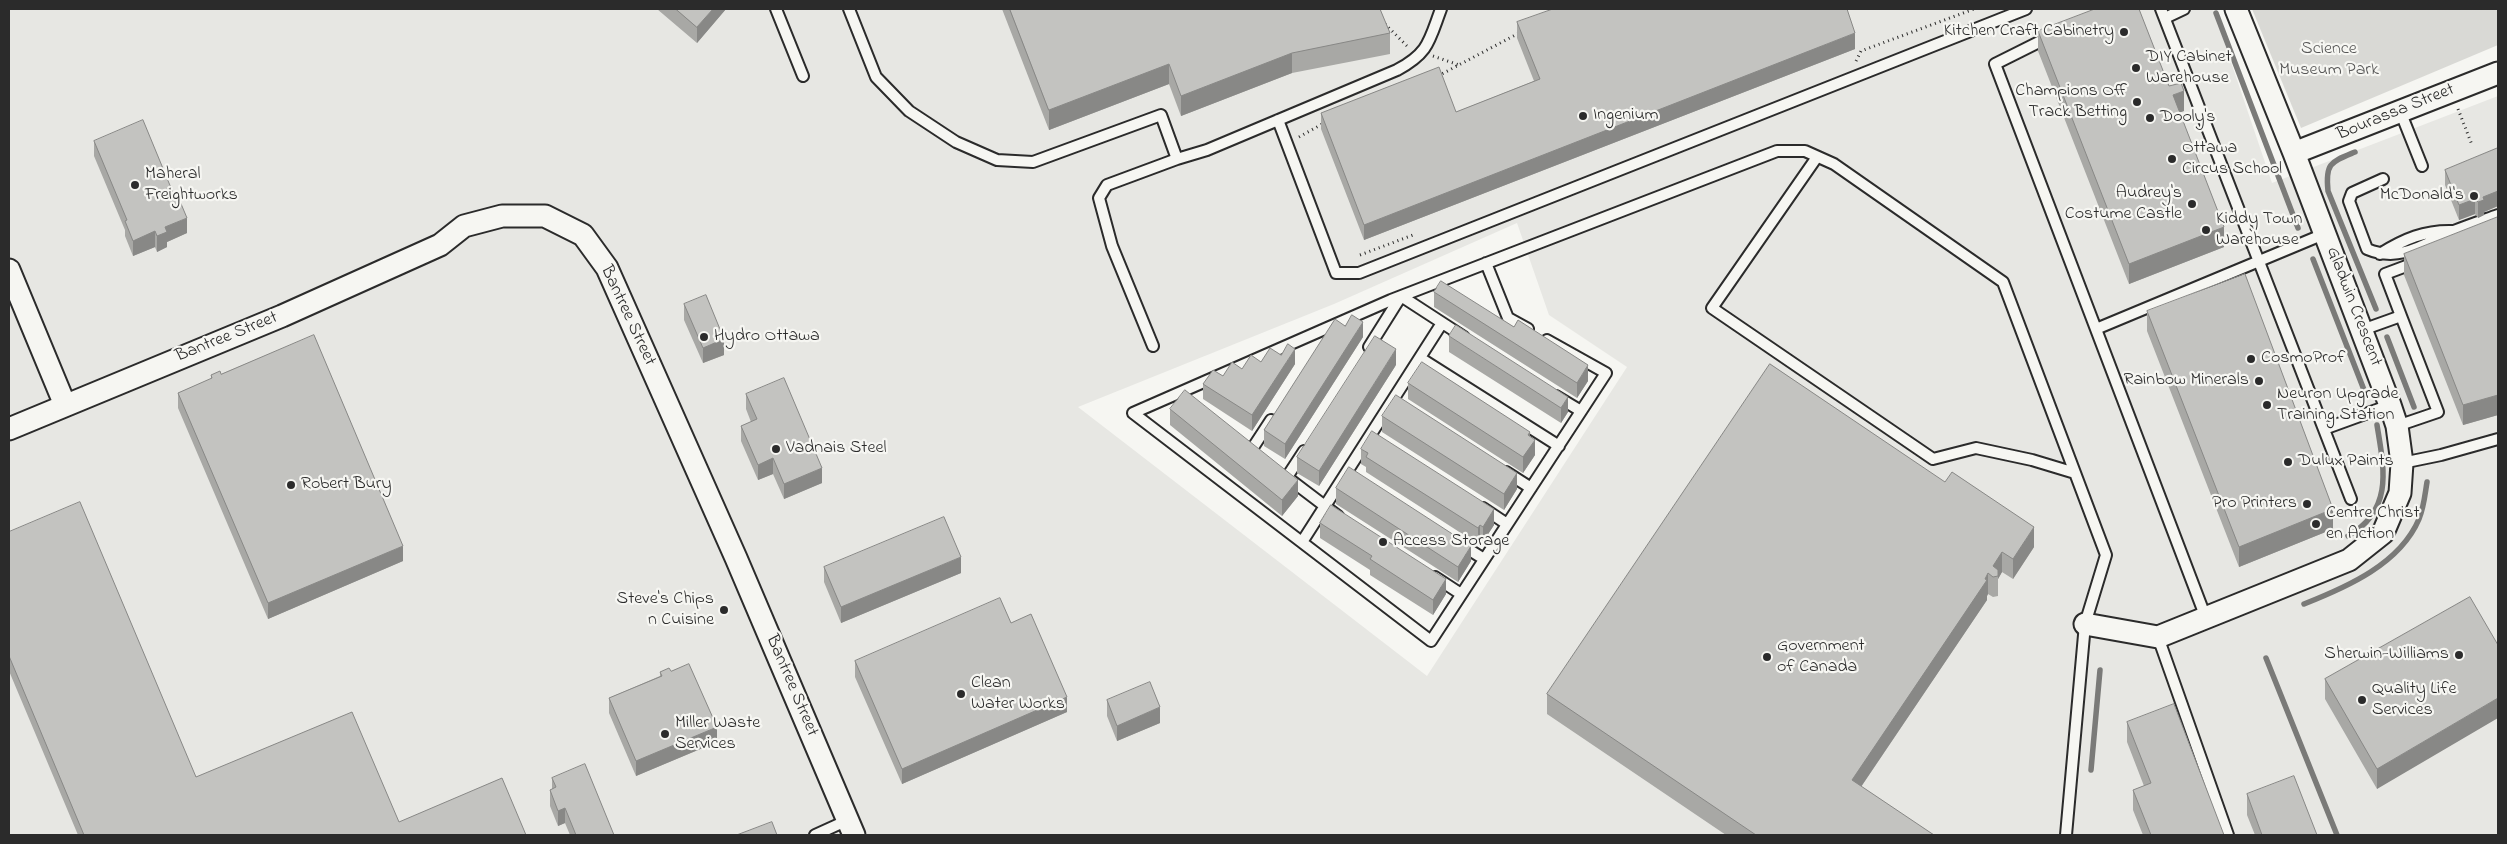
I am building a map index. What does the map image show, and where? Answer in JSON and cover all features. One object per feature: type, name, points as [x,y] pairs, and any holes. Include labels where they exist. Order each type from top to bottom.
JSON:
[{"type":"street","name":"Gladwin Crescent","points":[[2158,637],[2349,560],[2383,533],[2400,493],[2402,463],[2397,426],[2390,405],[2294,153],[2236,9]]},
{"type":"street","name":"Bourassa Street","points":[[2294,153],[2498,73]]},
{"type":"street","name":"Bantree Street","points":[[9,429],[282,316],[440,245],[464,226],[502,216],[545,216],[583,235],[607,268],[736,558],[851,828]]},
{"type":"street","points":[[9,270],[65,405]]},
{"type":"street","points":[[2085,624],[2158,637]]},
{"type":"lane","points":[[776,9],[803,76]]},
{"type":"lane","points":[[849,9],[876,77],[909,110],[956,142],[997,160],[1033,162],[1160,115],[1177,158]]},
{"type":"lane","points":[[1153,346],[1112,246],[1099,198],[1107,185],[1177,158],[1207,150],[1415,61],[1425,50],[1441,9]]},
{"type":"lane","points":[[1278,120],[1336,273],[1359,273],[2026,9]]},
{"type":"lane","points":[[2184,9],[2163,13],[2351,499]]},
{"type":"lane","points":[[2062,31],[2034,43],[1995,64],[2206,618]]},
{"type":"lane","points":[[2400,111],[2422,166]]},
{"type":"lane","points":[[1486,263],[1508,318],[1606,373],[1431,641],[1133,413],[1184,395],[1401,296],[1486,263],[1777,151],[1805,151],[1834,164],[2003,282],[2106,555],[2085,624],[2066,835]]},
{"type":"lane","points":[[1817,157],[1712,308],[1933,459],[1976,448],[2032,460],[2075,474]]},
{"type":"lane","points":[[2383,179],[2352,193],[2349,201],[2367,249],[2380,254],[2413,251],[2454,231],[2498,215]]},
{"type":"lane","points":[[2096,329],[2324,234]]},
{"type":"lane","points":[[2397,426],[2438,412],[2385,274],[2428,257]]},
{"type":"lane","points":[[1401,296],[1475,344]]},
{"type":"lane","points":[[1365,354],[1401,296]]},
{"type":"lane","points":[[2362,330],[2401,316]]},
{"type":"lane","points":[[1302,542],[1324,507],[1351,475],[1397,403],[1420,358],[1442,323]]},
{"type":"lane","points":[[1322,342],[1332,326]]},
{"type":"lane","points":[[1420,358],[1559,446]]},
{"type":"lane","points":[[1548,390],[1581,411]]},
{"type":"lane","points":[[2324,429],[2390,405]]},
{"type":"lane","points":[[1252,449],[1279,408]]},
{"type":"lane","points":[[2402,463],[2498,439]]},
{"type":"lane","points":[[1308,444],[1283,474],[1324,507],[1349,522]]},
{"type":"lane","points":[[1498,467],[1531,488]]},
{"type":"lane","points":[[1475,503],[1507,524]]},
{"type":"lane","points":[[1452,539],[1484,559]]},
{"type":"lane","points":[[1429,574],[1461,594]]},
{"type":"lane","points":[[2158,637],[2228,835]]},
{"type":"lane","points":[[814,835],[851,828]]},
{"type":"path","points":[[1862,51],[1974,9]]},
{"type":"path","points":[[1383,22],[1406,47]]},
{"type":"path","points":[[1436,77],[1529,28]]},
{"type":"path","points":[[2457,106],[2472,145]]},
{"type":"path","points":[[1288,145],[1314,126],[1332,119]]},
{"type":"shaded area","points":[[9,9],[2213,9],[2272,183],[2498,96],[2498,835],[9,835]],"holes":[[[1517,223],[1549,315],[1627,367],[1427,676],[1078,407],[1334,304]]]},
{"type":"green space","name":"Science Museum Park","points":[[2252,9],[2498,9],[2498,45],[2301,128]]},
{"type":"building","points":[[676,9],[713,9],[697,27]]},
{"type":"building","points":[[1010,9],[1380,9],[1390,33],[1292,53],[1181,96],[1169,64],[1049,110]]},
{"type":"building","name":"Ingenium","points":[[1553,9],[1847,9],[1855,33],[1364,225],[1321,113],[1439,67],[1456,112],[1540,79],[1517,22]]},
{"type":"building","points":[[2095,9],[2139,9],[2169,86],[2181,83],[2184,91],[2173,95],[2224,227],[2129,264],[2038,31]]},
{"type":"building","name":"Maheral Freightworks","points":[[143,120],[176,200],[179,199],[187,218],[165,227],[167,232],[157,236],[155,231],[133,241],[125,221],[127,220],[94,141]]},
{"type":"building","points":[[2498,148],[2498,191],[2483,197],[2484,200],[2478,202],[2475,199],[2459,205],[2445,170]]},
{"type":"building","points":[[2498,217],[2498,395],[2463,405],[2404,254]]},
{"type":"building","points":[[2245,274],[2333,509],[2239,547],[2147,311]]},
{"type":"building","points":[[1441,281],[1514,327],[1518,320],[1588,365],[1577,383],[1434,292]]},
{"type":"building","points":[[706,295],[724,339],[703,348],[684,304]]},
{"type":"building","points":[[1352,315],[1363,322],[1285,444],[1264,430],[1335,319],[1345,326]]},
{"type":"building","points":[[1456,325],[1568,397],[1561,408],[1449,336]]},
{"type":"building","name":"Robert Bury","points":[[314,335],[403,546],[268,603],[178,393],[212,378],[211,375],[220,371],[221,374]]},
{"type":"building","points":[[1375,336],[1396,349],[1319,471],[1297,457]]},
{"type":"building","points":[[1288,344],[1295,349],[1252,415],[1203,384],[1213,370],[1223,376],[1232,362],[1242,369],[1251,355],[1261,362],[1270,348],[1281,355]]},
{"type":"building","points":[[1422,362],[1530,432],[1528,435],[1535,440],[1523,457],[1408,383]]},
{"type":"building","name":"Government of Canada","points":[[1770,364],[1945,482],[1952,472],[2034,527],[2013,559],[2002,552],[1993,566],[1998,570],[1998,576],[1993,577],[1988,573],[1985,579],[1987,580],[1852,780],[1934,835],[1756,835],[1547,694]]},
{"type":"building","name":"Vadnais Steel","points":[[784,378],[822,468],[784,484],[773,458],[758,465],[741,426],[757,419],[746,394]]},
{"type":"building","points":[[1185,390],[1298,480],[1282,500],[1170,409]]},
{"type":"building","points":[[1396,395],[1517,473],[1504,494],[1382,416]]},
{"type":"building","points":[[1372,431],[1494,509],[1483,527],[1480,525],[1478,528],[1366,457],[1368,453],[1361,449]]},
{"type":"building","points":[[1349,467],[1471,546],[1458,567],[1336,488]]},
{"type":"building","points":[[80,502],[196,777],[352,712],[399,822],[502,778],[526,835],[84,835],[9,656],[9,532]]},
{"type":"building","points":[[1331,505],[1446,579],[1433,600],[1370,559],[1372,556],[1320,523]]},
{"type":"building","points":[[944,517],[961,557],[841,607],[824,567]]},
{"type":"building","points":[[2470,597],[2498,645],[2498,698],[2377,769],[2325,679]]},
{"type":"building","name":"Clean Water Works","points":[[1000,598],[1011,623],[1031,614],[1067,697],[902,769],[855,661]]},
{"type":"building","name":"Miller Waste Services","points":[[689,664],[717,727],[636,761],[609,698],[662,676],[660,672],[669,668],[671,671]]},
{"type":"building","points":[[1150,682],[1160,707],[1117,726],[1107,700]]},
{"type":"building","points":[[2174,704],[2224,835],[2151,835],[2133,790],[2151,783],[2127,722]]},
{"type":"building","points":[[585,764],[614,835],[576,835],[565,808],[558,811],[550,790],[556,787],[552,778]]},
{"type":"building","points":[[2294,776],[2317,835],[2262,835],[2247,794]]},
{"type":"building","points":[[772,822],[777,835],[737,835]]},
{"type":"waterway","points":[[2216,13],[2298,228]]},
{"type":"waterway","points":[[2355,152],[2340,158],[2331,165],[2327,182],[2328,191],[2376,309]]},
{"type":"waterway","points":[[2313,259],[2366,395]]},
{"type":"waterway","points":[[2387,337],[2414,407]]},
{"type":"waterway","points":[[2348,536],[2363,526],[2373,514],[2379,501],[2383,472],[2377,425]]},
{"type":"waterway","points":[[2304,604],[2354,582],[2386,561],[2399,549],[2419,519],[2427,482]]},
{"type":"waterway","points":[[2266,658],[2337,835]]},
{"type":"waterway","points":[[2091,770],[2100,670]]},
{"type":"place","name":"Kitchen Craft Cabinetry","points":[[2124,32]]},
{"type":"place","name":"DIY Cabinet Warehouse","points":[[2136,68]]},
{"type":"place","name":"Champions Off Track Betting","points":[[2137,102]]},
{"type":"place","name":"Ingenium","points":[[1583,116]]},
{"type":"place","name":"Dooly's","points":[[2150,118]]},
{"type":"place","name":"Ottawa Circus School","points":[[2172,159]]},
{"type":"place","name":"Maheral Freightworks","points":[[135,185]]},
{"type":"place","name":"McDonald's","points":[[2474,196]]},
{"type":"place","name":"Audrey's Costume Castle","points":[[2192,204]]},
{"type":"place","name":"Kiddy Town Warehouse","points":[[2206,230]]},
{"type":"place","name":"Hydro Ottawa","points":[[704,337]]},
{"type":"place","name":"CosmoProf","points":[[2251,359]]},
{"type":"place","name":"Rainbow Minerals","points":[[2259,381]]},
{"type":"place","name":"Neuron Upgrade Training Station","points":[[2267,405]]},
{"type":"place","name":"Vadnais Steel","points":[[776,449]]},
{"type":"place","name":"Dulux Paints","points":[[2288,462]]},
{"type":"place","name":"Robert Bury","points":[[291,485]]},
{"type":"place","name":"Pro Printers","points":[[2307,504]]},
{"type":"place","name":"Centre Christ en Action","points":[[2316,524]]},
{"type":"place","name":"Access Storage","points":[[1383,542]]},
{"type":"place","name":"Steve's Chips n Cuisine","points":[[724,610]]},
{"type":"place","name":"Sherwin-Williams","points":[[2459,655]]},
{"type":"place","name":"Government of Canada","points":[[1767,657]]},
{"type":"place","name":"Clean Water Works","points":[[961,694]]},
{"type":"place","name":"Quality Life Services","points":[[2362,700]]},
{"type":"place","name":"Miller Waste Services","points":[[665,734]]}]
